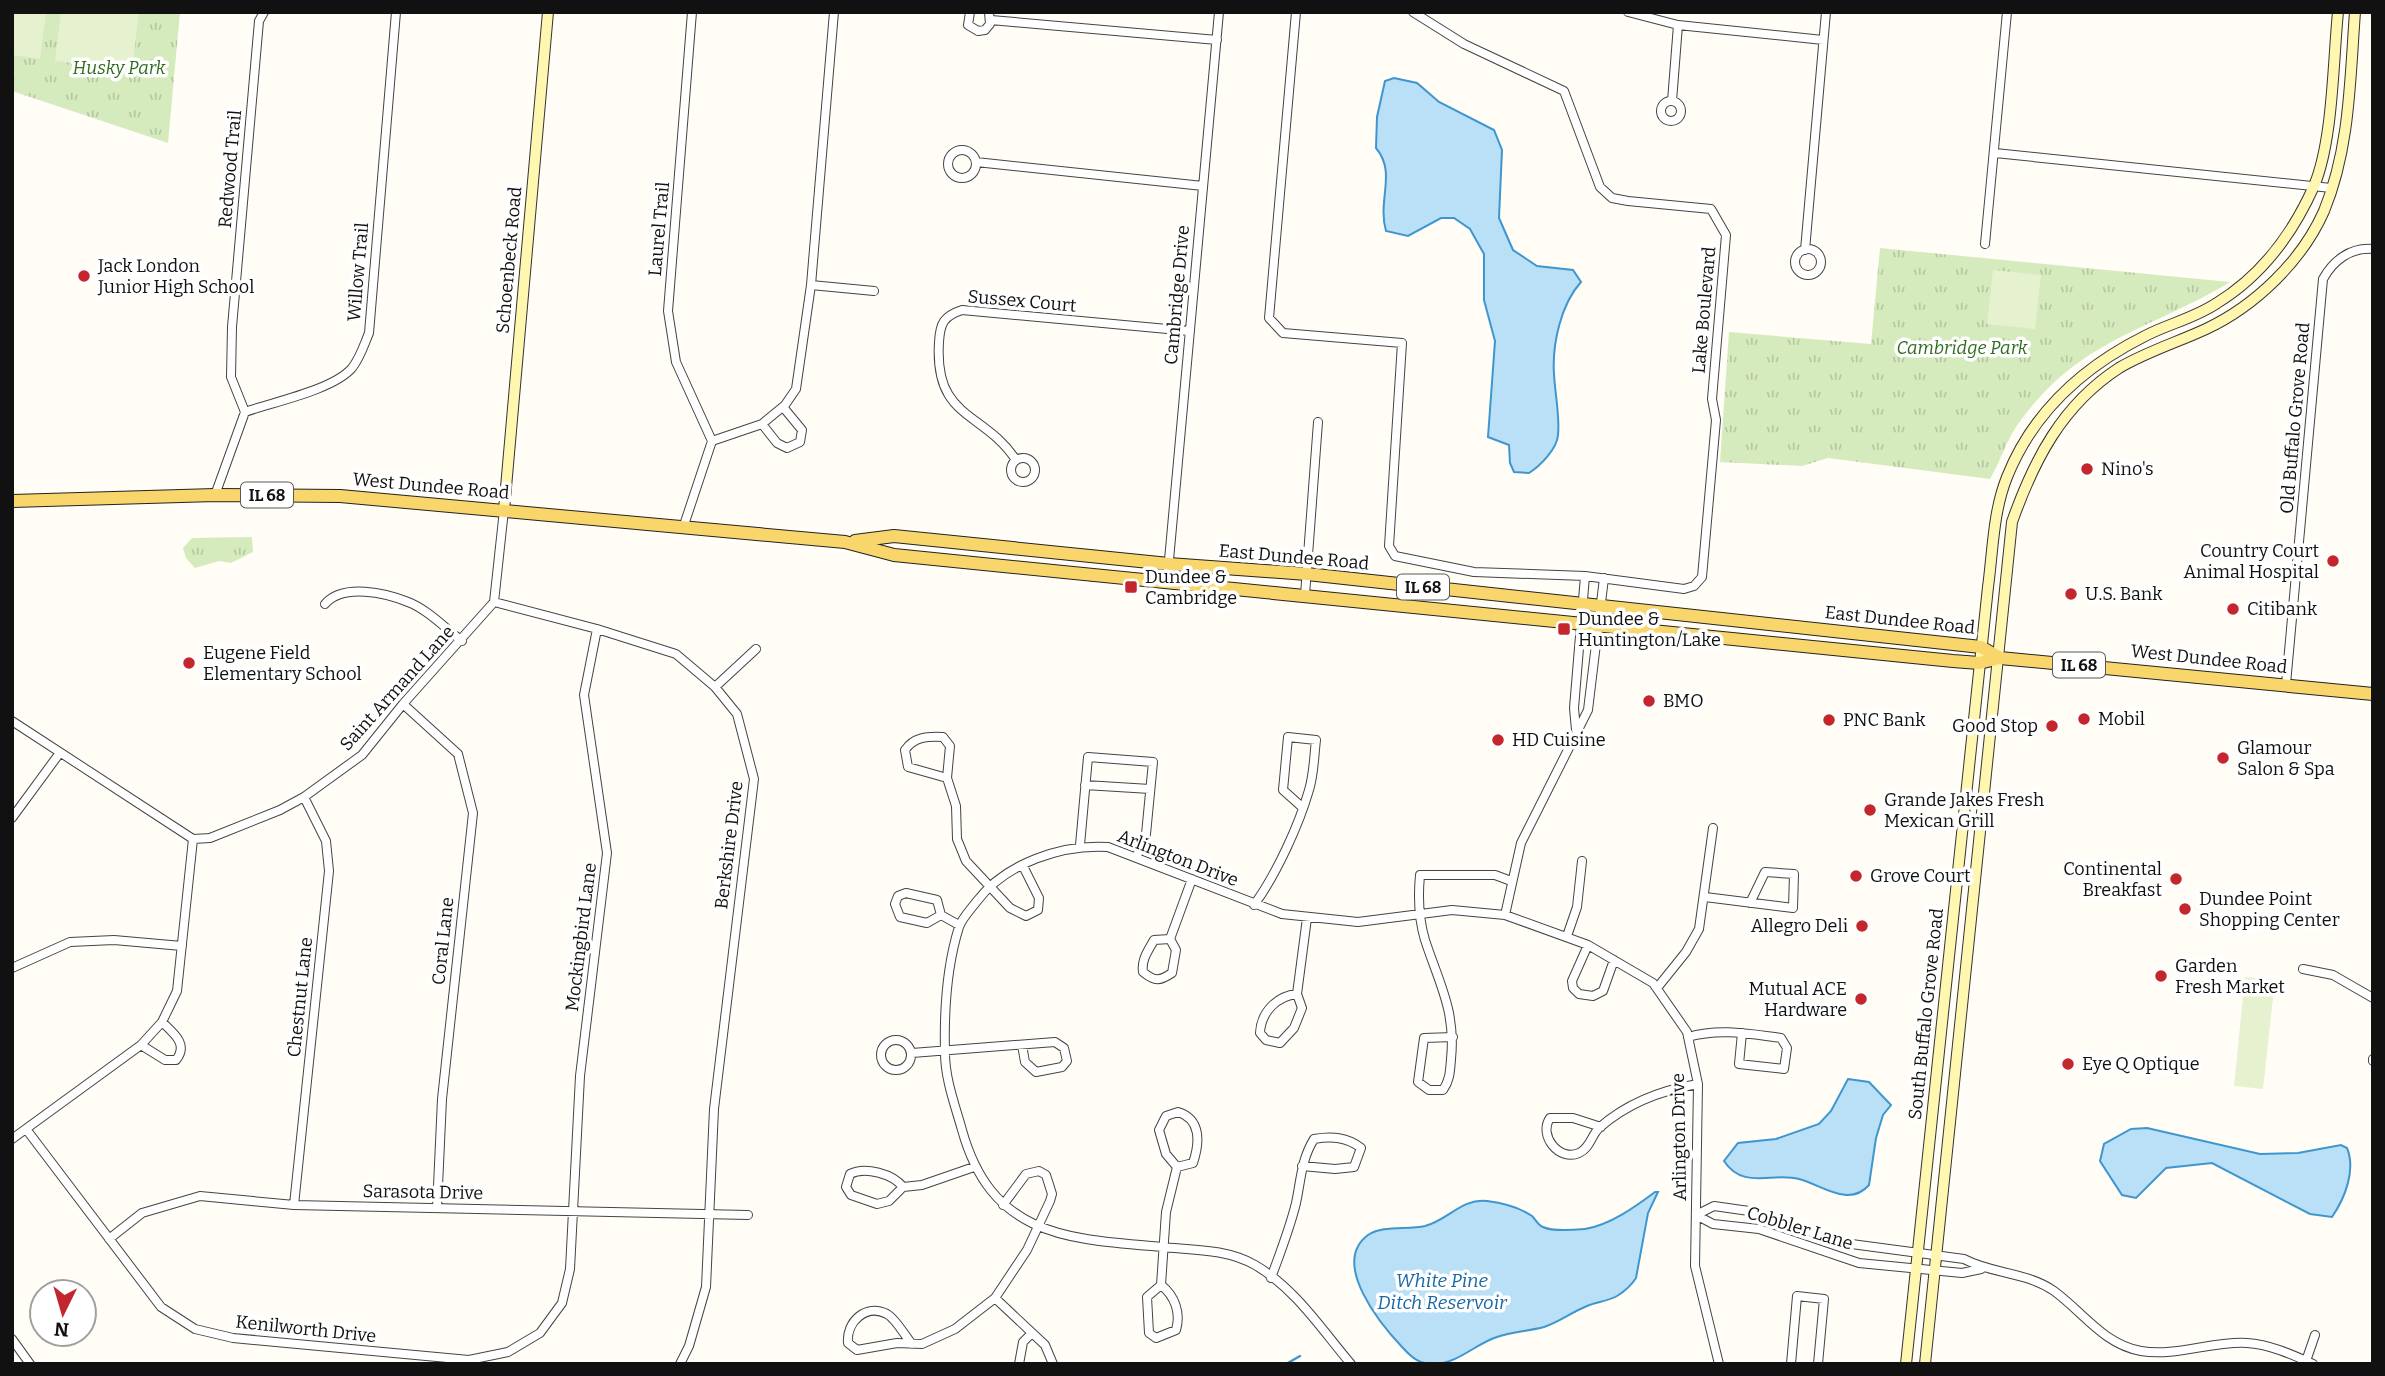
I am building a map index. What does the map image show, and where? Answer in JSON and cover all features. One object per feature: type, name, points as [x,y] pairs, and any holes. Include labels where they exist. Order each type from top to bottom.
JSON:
[{"type":"main road","name":"Schoenbeck Road","points":[[504,510],[548,12]]},
{"type":"main road","name":"South Buffalo Grove Road","points":[[1925,1364],[1924,1270],[1979,663],[1996,512],[2022,444],[2050,405],[2078,377],[2121,349],[2216,304],[2264,266],[2293,225],[2314,186],[2325,134],[2337,12]]},
{"type":"main road","name":"South Buffalo Grove Road","points":[[1906,1364],[1924,1270],[2000,658],[2012,522],[2043,446],[2062,421],[2120,368],[2237,312],[2258,296],[2286,267],[2323,212],[2345,136],[2355,12]]},
{"type":"main road","name":"West Dundee Road","points":[[12,501],[215,495],[340,496],[845,542]]},
{"type":"main road","name":"East Dundee Road","points":[[845,542],[894,536],[1169,565],[1307,574],[1981,647],[2000,658]]},
{"type":"main road","name":"East Dundee Road","points":[[845,542],[894,555],[1979,663],[2000,658]]},
{"type":"main road","name":"West Dundee Road","points":[[2000,658],[2373,694]]},
{"type":"street","name":"Redwood Trail","points":[[245,412],[231,377],[232,327],[259,21],[264,12]]},
{"type":"street","name":"Willow Trail","points":[[245,412],[334,382],[351,369],[369,333],[396,12]]},
{"type":"street","name":"Laurel Trail","points":[[692,12],[668,311],[676,362],[712,441]]},
{"type":"street","points":[[683,528],[712,441],[762,424],[783,407],[796,390],[811,285],[834,12]]},
{"type":"street","points":[[970,12],[967,21],[974,30],[985,30],[990,16],[1217,40]]},
{"type":"street","name":"Cambridge Drive","points":[[1167,582],[1219,12]]},
{"type":"street","name":"Lake Boulevard","points":[[1296,12],[1269,318],[1283,333],[1402,343],[1389,546],[1395,556],[1474,572],[1585,576],[1684,589],[1694,586],[1702,577],[1716,419],[1712,398],[1726,235],[1723,226],[1711,209],[1612,198],[1600,187],[1585,153],[1564,91],[1464,44],[1413,12]]},
{"type":"street","points":[[1628,12],[1678,25],[1824,40]]},
{"type":"street","points":[[1805,250],[1826,12]]},
{"type":"street","points":[[1985,244],[2007,12]]},
{"type":"street","points":[[1672,101],[1678,25]]},
{"type":"street","points":[[1995,153],[2331,188]]},
{"type":"street","points":[[976,162],[1203,186]]},
{"type":"street","name":"Old Buffalo Grove Road","points":[[2286,684],[2323,279],[2331,264],[2343,256],[2373,249]]},
{"type":"street","points":[[811,285],[874,292]]},
{"type":"street","name":"Sussex Court","points":[[1016,460],[1010,451],[965,414],[943,387],[938,365],[939,337],[942,321],[949,314],[962,310],[1189,331]]},
{"type":"street","points":[[762,424],[777,443],[787,448],[800,442],[802,430],[783,407]]},
{"type":"street","points":[[215,495],[245,412]]},
{"type":"street","points":[[1305,595],[1318,422]]},
{"type":"street","points":[[494,602],[504,510]]},
{"type":"street","points":[[1576,731],[1574,708],[1585,604],[1585,576]]},
{"type":"street","points":[[1505,915],[1521,843],[1588,710],[1603,606],[1604,579]]},
{"type":"street","points":[[325,604],[330,598],[345,593],[363,592],[410,603],[462,641]]},
{"type":"street","name":"Berkshire Drive","points":[[494,602],[597,629],[677,654],[715,687],[737,714],[754,779],[715,1097],[707,1213],[706,1287],[689,1346],[680,1364]]},
{"type":"street","name":"Saint Armand Lane","points":[[193,839],[210,838],[280,810],[304,797],[362,755],[403,704],[494,602]]},
{"type":"street","name":"Mockingbird Lane","points":[[573,1210],[580,1076],[607,853],[584,695],[597,629]]},
{"type":"street","points":[[715,687],[756,649]]},
{"type":"street","name":"Coral Lane","points":[[403,704],[458,754],[473,813],[442,1099],[437,1208]]},
{"type":"street","points":[[12,721],[193,839],[177,990],[162,1022],[141,1045],[12,1139]]},
{"type":"street","points":[[947,778],[908,767],[905,750],[911,742],[926,736],[943,737],[950,746],[947,778],[956,806],[957,839],[966,861],[1010,908],[1026,916],[1038,910],[1039,898],[1023,866]]},
{"type":"street","points":[[1254,905],[1275,869],[1310,789],[1316,740],[1288,737],[1283,790],[1302,807]]},
{"type":"street","points":[[12,818],[59,754]]},
{"type":"street","points":[[1080,845],[1088,757],[1153,762],[1146,834],[1137,856]]},
{"type":"street","points":[[1085,785],[1150,789]]},
{"type":"street","name":"Chestnut Lane","points":[[294,1205],[329,871],[326,841],[304,797]]},
{"type":"street","points":[[1657,988],[1686,952],[1699,929],[1713,828]]},
{"type":"street","name":"Arlington Drive","points":[[1351,1364],[1294,1296],[1255,1265],[1222,1252],[1072,1236],[1016,1217],[992,1196],[974,1167],[945,1068],[944,1051],[950,976],[959,925],[989,886],[1023,866],[1080,845],[1108,847],[1137,856],[1254,905],[1307,918],[1358,922],[1452,910],[1505,915],[1588,945],[1657,988],[1688,1037],[1698,1084],[1695,1266],[1719,1364]]},
{"type":"street","points":[[1567,936],[1577,907],[1582,861]]},
{"type":"street","points":[[1705,897],[1750,903],[1793,908],[1794,874],[1765,872],[1750,903]]},
{"type":"street","points":[[1453,1037],[1424,1038],[1418,1082],[1429,1090],[1443,1090],[1449,1081],[1453,1037],[1449,1003],[1424,937],[1420,913],[1420,875],[1495,875],[1511,881]]},
{"type":"street","points":[[1170,939],[1154,940],[1146,954],[1142,964],[1143,972],[1152,980],[1162,980],[1172,973],[1176,950],[1170,939],[1192,879]]},
{"type":"street","points":[[941,915],[926,923],[900,917],[895,904],[898,896],[906,893],[926,896],[937,900],[941,915],[959,925]]},
{"type":"street","points":[[1297,994],[1274,1003],[1266,1012],[1261,1033],[1266,1041],[1280,1042],[1294,1028],[1302,1008],[1297,994],[1307,918]]},
{"type":"street","points":[[12,968],[70,942],[114,940],[182,946]]},
{"type":"street","points":[[1588,945],[1572,981],[1573,988],[1579,994],[1593,996],[1602,991],[1614,960]]},
{"type":"street","points":[[2303,969],[2333,975],[2373,998]]},
{"type":"street","points":[[141,1045],[166,1060],[180,1056],[182,1049],[178,1037],[162,1022]]},
{"type":"street","points":[[1688,1037],[1713,1030],[1742,1033],[1781,1038],[1787,1048],[1784,1069],[1739,1064],[1742,1033]]},
{"type":"street","points":[[912,1053],[1055,1042],[1064,1048],[1067,1061],[1062,1068],[1036,1072],[1025,1062],[1022,1045]]},
{"type":"street","points":[[1601,1126],[1573,1118],[1550,1118],[1546,1125],[1547,1138],[1559,1152],[1572,1155],[1589,1145],[1601,1126],[1615,1114],[1671,1088],[1698,1084]]},
{"type":"street","points":[[1178,1112],[1188,1115],[1195,1124],[1197,1150],[1193,1163],[1177,1167],[1166,1154],[1159,1130],[1166,1116],[1178,1112]]},
{"type":"street","name":"Kenilworth Drive","points":[[26,1129],[161,1307],[195,1329],[233,1338],[469,1360],[508,1352],[540,1333],[562,1303],[570,1269],[573,1210]]},
{"type":"street","points":[[1271,1278],[1296,1204],[1302,1166],[1305,1154],[1314,1139],[1326,1137],[1351,1140],[1361,1148],[1354,1167],[1302,1166]]},
{"type":"street","points":[[903,1187],[888,1177],[857,1170],[850,1174],[846,1187],[851,1195],[877,1204],[889,1201],[903,1187],[922,1185],[974,1167]]},
{"type":"street","points":[[1161,1285],[1170,1292],[1179,1320],[1176,1330],[1156,1338],[1149,1333],[1147,1297],[1161,1285],[1166,1212],[1177,1167]]},
{"type":"street","points":[[912,1344],[888,1314],[870,1311],[856,1317],[847,1333],[848,1343],[857,1350],[897,1343],[912,1344],[922,1344],[955,1329],[995,1298],[1039,1227],[1052,1194],[1046,1175],[1039,1171],[1026,1174],[1003,1205]]},
{"type":"street","name":"Sarasota Drive","points":[[109,1239],[142,1213],[200,1196],[294,1205],[748,1215]]},
{"type":"street","name":"Cobbler Lane","points":[[1696,1215],[1714,1206],[1749,1211],[1844,1243],[1964,1259],[1981,1269]]},
{"type":"street","name":"Cobbler Lane","points":[[1696,1215],[1713,1224],[1759,1229],[1844,1259],[1962,1273],[1981,1269]]},
{"type":"street","points":[[1981,1269],[2028,1278],[2052,1290],[2101,1334],[2140,1351],[2165,1352],[2249,1343],[2309,1362],[2315,1335]]},
{"type":"street","points":[[1791,1364],[1797,1296],[1824,1299],[1818,1364]]},
{"type":"street","points":[[995,1298],[1045,1345],[1053,1364]]},
{"type":"street","points":[[1019,1364],[1020,1349],[1031,1334]]},
{"type":"street","points":[[12,1339],[30,1364]]},
{"type":"green space","name":"Husky Park","points":[[12,12],[180,12],[168,143],[12,91]]},
{"type":"green space","points":[[12,12],[46,12],[40,59],[12,55]]},
{"type":"green space","points":[[61,12],[139,12],[132,70],[55,61]]},
{"type":"green space","name":"Cambridge Park","points":[[1880,248],[2230,282],[2115,340],[2064,374],[2039,398],[2016,427],[1990,479],[1828,458],[1802,466],[1720,462],[1729,332],[1871,344]]},
{"type":"green space","points":[[1993,270],[2041,275],[2035,329],[1987,324]]},
{"type":"green space","points":[[252,537],[253,552],[231,563],[219,561],[195,568],[186,558],[183,548],[192,538]]},
{"type":"green space","points":[[2245,977],[2275,980],[2263,1089],[2234,1086]]},
{"type":"water","points":[[1394,78],[1417,83],[1439,102],[1494,130],[1502,150],[1499,218],[1513,250],[1537,266],[1573,270],[1581,282],[1568,301],[1556,338],[1554,362],[1557,440],[1547,457],[1529,473],[1514,472],[1510,463],[1509,445],[1488,437],[1495,341],[1484,300],[1484,254],[1470,229],[1454,218],[1441,218],[1408,236],[1386,231],[1386,177],[1382,157],[1376,148],[1377,117],[1385,81]]},
{"type":"water","points":[[1848,1079],[1869,1082],[1891,1105],[1883,1115],[1876,1138],[1869,1185],[1861,1192],[1844,1195],[1789,1177],[1749,1178],[1732,1170],[1724,1161],[1738,1143],[1776,1139],[1819,1124],[1831,1111]]},
{"type":"water","points":[[2147,1128],[2260,1154],[2298,1153],[2341,1145],[2347,1148],[2349,1157],[2348,1184],[2332,1217],[2310,1214],[2212,1163],[2166,1168],[2136,1198],[2122,1195],[2100,1161],[2104,1144],[2131,1129]]},
{"type":"water","name":"White Pine Ditch Reservoir","points":[[1658,1192],[1648,1213],[1636,1278],[1625,1290],[1614,1298],[1587,1306],[1550,1325],[1497,1337],[1443,1363],[1425,1363],[1407,1352],[1372,1310],[1357,1277],[1354,1261],[1358,1247],[1368,1235],[1380,1230],[1425,1226],[1470,1203],[1487,1201],[1505,1204],[1527,1213],[1547,1229],[1575,1230],[1594,1227],[1613,1219]]},
{"type":"waterway","points":[[1286,1364],[1300,1356]]},
{"type":"place","name":"Jack London Junior High School","points":[[84,276]]},
{"type":"place","name":"Nino's","points":[[2087,469]]},
{"type":"place","name":"Country Court Animal Hospital","points":[[2333,561]]},
{"type":"place","name":"Dundee & Cambridge","points":[[1131,587]]},
{"type":"place","name":"U.S. Bank","points":[[2071,594]]},
{"type":"place","name":"Citibank","points":[[2233,609]]},
{"type":"place","name":"Dundee & Huntington/Lake","points":[[1564,629]]},
{"type":"place","name":"Eugene Field Elementary School","points":[[189,663]]},
{"type":"place","name":"BMO","points":[[1649,701]]},
{"type":"place","name":"Mobil","points":[[2084,719]]},
{"type":"place","name":"PNC Bank","points":[[1829,720]]},
{"type":"place","name":"Good Stop","points":[[2052,726]]},
{"type":"place","name":"HD Cuisine","points":[[1498,740]]},
{"type":"place","name":"Glamour Salon & Spa","points":[[2223,758]]},
{"type":"place","name":"Grande Jakes Fresh Mexican Grill","points":[[1870,810]]},
{"type":"place","name":"Grove Court","points":[[1856,876]]},
{"type":"place","name":"Continental Breakfast","points":[[2176,879]]},
{"type":"place","name":"Dundee Point Shopping Center","points":[[2185,909]]},
{"type":"place","name":"Allegro Deli","points":[[1862,926]]},
{"type":"place","name":"Garden Fresh Market","points":[[2161,976]]},
{"type":"place","name":"Mutual ACE Hardware","points":[[1861,999]]},
{"type":"place","name":"Eye Q Optique","points":[[2068,1064]]}]
